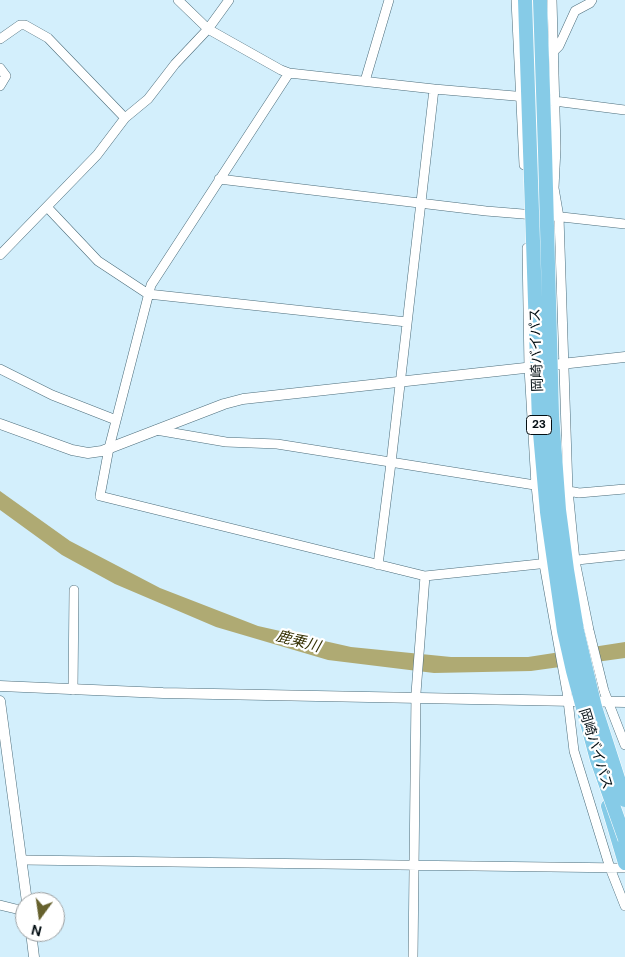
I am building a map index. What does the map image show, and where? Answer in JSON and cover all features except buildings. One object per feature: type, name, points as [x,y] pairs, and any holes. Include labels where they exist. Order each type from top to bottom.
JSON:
[{"type":"highway","name":"岡崎バイパス","points":[[525,0],[539,422],[546,512],[564,631],[597,760],[625,839]]},
{"type":"highway","name":"岡崎バイパス","points":[[540,0],[551,395],[559,510],[577,630],[595,708],[625,800]]},
{"type":"highway","name":"23","points":[[597,760],[616,838],[625,863]]},
{"type":"highway","name":"23","points":[[615,771],[625,789]]},
{"type":"street","points":[[178,0],[208,29],[289,73],[625,110]]},
{"type":"street","points":[[0,255],[97,155],[125,118],[148,99],[175,64],[208,29],[229,0]]},
{"type":"street","points":[[365,81],[389,0]]},
{"type":"street","points":[[516,0],[526,214],[529,368],[536,485],[544,564],[568,696],[574,751],[610,868],[625,906]]},
{"type":"street","points":[[552,0],[556,148],[554,188],[559,217],[568,490],[575,560],[589,630],[602,684],[625,745]]},
{"type":"street","points":[[554,51],[559,46],[575,11],[592,0]]},
{"type":"street","points":[[0,39],[20,25],[26,26],[44,36],[125,118]]},
{"type":"street","points":[[0,68],[6,76],[0,86]]},
{"type":"street","points":[[289,73],[151,285],[109,448],[100,496],[425,576],[625,555]]},
{"type":"street","points":[[378,565],[392,463],[434,89]]},
{"type":"street","points":[[219,180],[486,211],[625,224]]},
{"type":"street","points":[[47,207],[98,261],[148,294],[407,322]]},
{"type":"street","points":[[0,424],[80,453],[95,452],[243,399],[625,357]]},
{"type":"street","points":[[0,369],[52,395],[116,420]]},
{"type":"street","points":[[156,430],[226,442],[277,444],[579,493],[625,489]]},
{"type":"street","points":[[413,957],[416,694],[425,576]]},
{"type":"street","points":[[73,690],[74,590]]},
{"type":"street","points":[[0,686],[73,690],[568,696],[608,702],[625,702]]},
{"type":"street","points":[[0,701],[26,892]]},
{"type":"street","points":[[22,860],[625,868]]},
{"type":"street","points":[[0,905],[15,909]]},
{"type":"street","points":[[32,942],[34,957]]},
{"type":"water","name":"鹿乗川","points":[[0,491],[70,541],[160,588],[258,626],[351,647],[451,657],[528,657],[625,642],[625,658],[531,671],[434,673],[328,660],[216,627],[115,584],[62,555],[0,510]]}]
